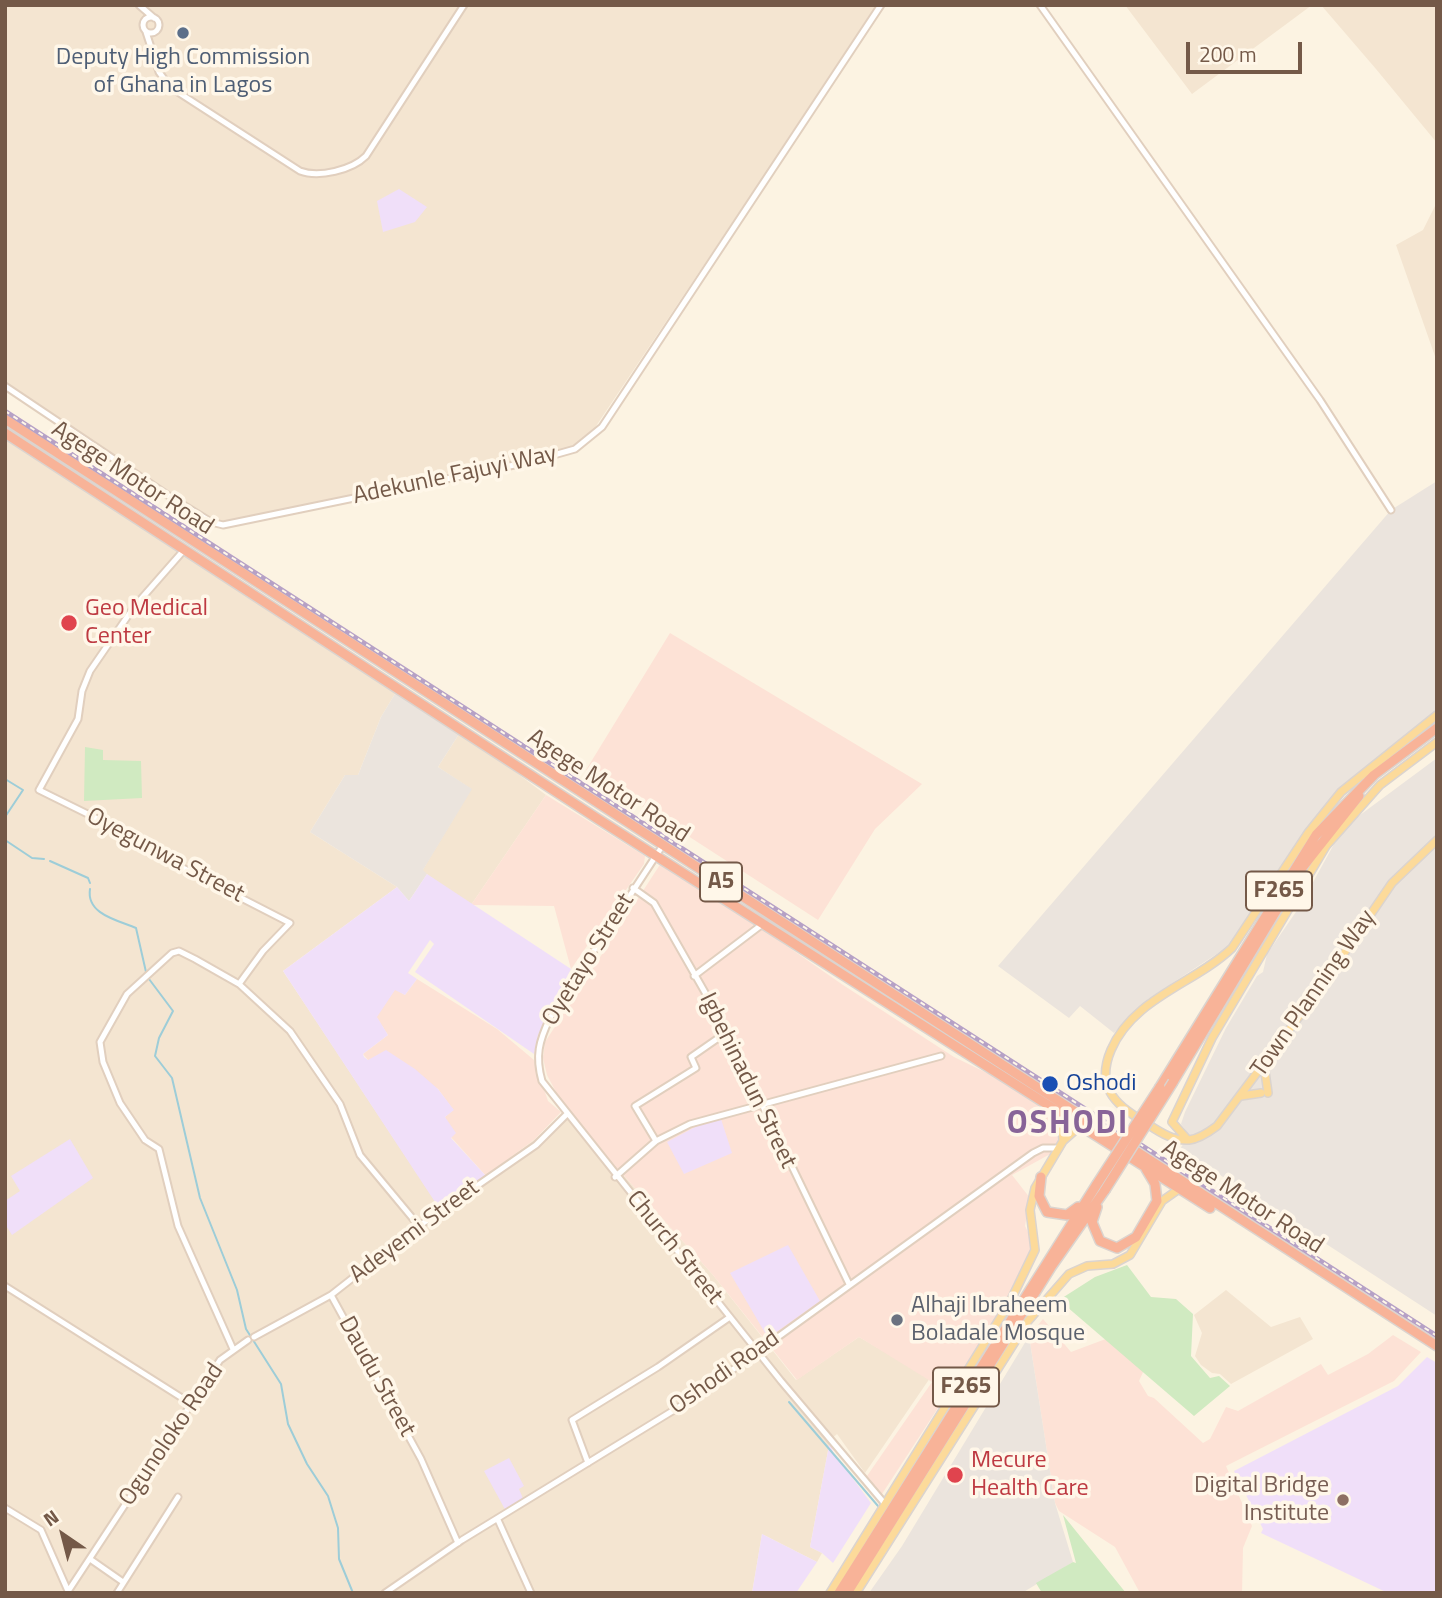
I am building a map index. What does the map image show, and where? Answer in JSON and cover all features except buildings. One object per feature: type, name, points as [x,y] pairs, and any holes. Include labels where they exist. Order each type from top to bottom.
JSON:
[{"type":"highway","name":"Agege Motor Road","points":[[5,419],[798,930],[1437,1353]]},
{"type":"highway","name":"Agege Motor Road","points":[[5,433],[1144,1167],[1437,1346]]},
{"type":"highway","name":"F265","points":[[847,1593],[1101,1187],[1282,880],[1316,835],[1350,797],[1437,728]]},
{"type":"highway","name":"F265","points":[[839,1593],[1101,1187],[1173,1082],[1295,890],[1301,869],[1358,797],[1437,734]]},
{"type":"highway","points":[[1295,890],[1301,869]]},
{"type":"highway","points":[[1101,1187],[1093,1225],[1100,1241],[1110,1247],[1124,1247],[1136,1237],[1157,1202],[1155,1184],[1144,1167]]},
{"type":"highway","points":[[1041,1177],[1040,1202],[1047,1212],[1064,1215],[1101,1187]]},
{"type":"main road","points":[[1282,880],[1308,832],[1340,792],[1437,715]]},
{"type":"main road","points":[[1152,1127],[1164,1129],[1172,1122],[1212,1038],[1295,890],[1325,846],[1366,799],[1437,742]]},
{"type":"main road","name":"Town Planning Way","points":[[1187,1140],[1217,1126],[1241,1097],[1392,883],[1437,840]]},
{"type":"main road","points":[[1187,1140],[1174,1138],[1120,1107],[1112,1097],[1106,1076],[1111,1050],[1141,1010],[1218,961],[1232,948],[1270,900]]},
{"type":"main road","points":[[1241,1097],[1265,1093],[1264,1065]]},
{"type":"main road","points":[[1048,1104],[1062,1124],[1061,1145]]},
{"type":"main road","points":[[1172,1122],[1187,1140]]},
{"type":"main road","points":[[830,1593],[1016,1290],[1035,1250],[1030,1210],[1041,1177],[1061,1145],[1081,1125]]},
{"type":"main road","points":[[856,1593],[1028,1321],[1069,1274],[1087,1266],[1114,1264],[1130,1255],[1162,1201],[1179,1189]]},
{"type":"street","points":[[141,6],[146,19],[143,25],[159,72],[170,87],[300,171],[329,172],[352,166],[366,156],[464,5]]},
{"type":"street","name":"Adekunle Fajuyi Way","points":[[5,387],[169,496],[211,522],[223,525],[502,468],[575,449],[602,427],[881,5]]},
{"type":"street","points":[[1040,5],[1320,400],[1391,510]]},
{"type":"street","points":[[141,6],[159,23],[152,46]]},
{"type":"street","points":[[146,19],[154,18]]},
{"type":"street","points":[[146,32],[152,33],[158,29]]},
{"type":"street","name":"Oyegunwa Street","points":[[184,550],[134,607],[90,671],[82,691],[78,719],[39,790],[126,833],[179,866],[290,923],[263,951],[239,985]]},
{"type":"street","name":"Oyetayo Street","points":[[566,1115],[542,1081],[537,1057],[540,1039],[569,986],[663,845]]},
{"type":"street","name":"Igbehinadun Street","points":[[633,888],[654,903],[727,1032],[849,1284]]},
{"type":"street","points":[[694,976],[764,923]]},
{"type":"street","points":[[233,1349],[178,1226],[159,1149],[145,1140],[120,1103],[103,1062],[100,1042],[116,1008],[139,981],[175,950],[239,985],[290,1031],[344,1111],[360,1155],[419,1226]]},
{"type":"street","points":[[656,1141],[635,1106],[696,1068],[691,1057],[727,1032]]},
{"type":"street","points":[[615,1177],[656,1141],[690,1124],[941,1056]]},
{"type":"street","name":"Church Street","points":[[566,1115],[781,1381],[885,1504]]},
{"type":"street","name":"Adeyemi Street","points":[[233,1349],[331,1295],[419,1226],[536,1145],[566,1115]]},
{"type":"street","name":"Oshodi Road","points":[[385,1593],[458,1543],[692,1399],[1033,1153],[1061,1145]]},
{"type":"street","points":[[5,1286],[190,1403]]},
{"type":"street","name":"Daudu Street","points":[[331,1295],[421,1459],[458,1543]]},
{"type":"street","points":[[588,1463],[572,1420],[658,1367],[730,1317]]},
{"type":"street","name":"Ogunoloko Road","points":[[68,1592],[190,1403],[220,1360],[233,1349]]},
{"type":"street","points":[[117,1593],[178,1497]]},
{"type":"street","points":[[5,1508],[41,1530],[68,1592]]},
{"type":"street","points":[[498,1520],[531,1593]]},
{"type":"street","points":[[90,1559],[123,1581]]},
{"type":"shaded area","points":[[5,5],[878,5],[594,429],[583,441],[557,452],[231,523],[216,521],[5,386]]},
{"type":"shaded area","points":[[1125,5],[1312,5],[1192,94]]},
{"type":"shaded area","points":[[1321,5],[1437,5],[1437,143],[1376,69]]},
{"type":"shaded area","points":[[399,189],[427,207],[415,222],[383,232],[377,201]]},
{"type":"shaded area","points":[[1437,202],[1437,362],[1396,245],[1423,230]]},
{"type":"shaded area","points":[[5,437],[197,564],[399,687],[381,717],[358,775],[345,775],[310,832],[397,887],[283,971],[438,1205],[486,1176],[535,1139],[566,1111],[713,1275],[796,1380],[859,1337],[930,1378],[865,1473],[837,1434],[830,1440],[810,1547],[822,1553],[817,1562],[762,1534],[752,1593],[5,1593]]},
{"type":"shaded area","points":[[1437,481],[1437,716],[1355,776],[1306,829],[1235,942],[1148,999],[1114,1033],[1080,1006],[1069,1018],[998,966],[1391,510]]},
{"type":"shaded area","points":[[670,633],[922,784],[875,829],[818,920],[586,770]]},
{"type":"shaded area","points":[[399,687],[461,731],[438,767],[472,789],[423,870],[427,874],[409,901],[397,887],[310,832],[345,775],[358,775],[381,717]]},
{"type":"shaded area","points":[[461,731],[546,795],[471,905],[422,871],[471,789],[438,767]]},
{"type":"shaded area","points":[[1437,758],[1437,1316],[1180,1149],[1189,1135],[1181,1124],[1185,1112],[1226,1028],[1257,976],[1263,972],[1267,954],[1300,906],[1334,844],[1356,818]]},
{"type":"shaded area","points":[[546,795],[645,856],[644,864],[571,969],[554,906],[471,905]]},
{"type":"shaded area","points":[[663,860],[843,985],[954,1057],[1053,1105],[1063,1147],[1012,1175],[1030,1198],[1025,1226],[1036,1248],[1020,1282],[882,1494],[867,1476],[932,1382],[859,1337],[797,1380],[713,1275],[566,1111],[547,1075],[543,1058],[545,1042]]},
{"type":"shaded area","points":[[427,874],[571,969],[538,1035],[534,1054],[415,972],[434,944],[430,940],[408,973],[417,979],[405,995],[395,990],[377,1017],[388,1035],[363,1054],[364,1057],[368,1060],[386,1050],[415,1069],[438,1089],[454,1110],[445,1117],[456,1133],[451,1138],[486,1176],[437,1205],[283,971],[397,887],[409,901]]},
{"type":"shaded area","points":[[417,979],[497,1029],[534,1060],[548,1101],[561,1112],[535,1139],[486,1176],[451,1137],[445,1117],[453,1110],[438,1089],[368,1060],[363,1054],[388,1035],[376,1017],[395,989],[405,995]]},
{"type":"shaded area","points":[[721,1119],[732,1153],[684,1174],[667,1142],[699,1125]]},
{"type":"shaded area","points":[[70,1139],[93,1178],[12,1235],[5,1224],[5,1201],[20,1191],[11,1176]]},
{"type":"shaded area","points":[[788,1245],[820,1301],[768,1338],[730,1273]]},
{"type":"shaded area","points":[[1226,1290],[1271,1327],[1300,1317],[1313,1339],[1231,1384],[1220,1374],[1212,1373],[1201,1365],[1195,1356],[1202,1333],[1194,1315]]},
{"type":"shaded area","points":[[1043,1319],[1071,1352],[1111,1337],[1144,1370],[1139,1381],[1148,1396],[1154,1398],[1203,1443],[1210,1439],[1226,1407],[1238,1411],[1321,1364],[1328,1375],[1368,1354],[1393,1335],[1421,1352],[1394,1381],[1226,1466],[1252,1526],[1243,1548],[1242,1593],[1140,1593],[1115,1547],[1059,1511],[1055,1503],[1029,1336]]},
{"type":"shaded area","points":[[1029,1336],[1055,1503],[1073,1562],[1022,1593],[869,1593],[902,1546]]},
{"type":"shaded area","name":"Digital Bridge Institute","points":[[1427,1357],[1437,1363],[1437,1593],[1388,1593],[1261,1533],[1263,1529],[1234,1471],[1398,1386]]},
{"type":"shaded area","points":[[830,1440],[833,1452],[871,1503],[833,1563],[810,1547]]},
{"type":"shaded area","points":[[509,1458],[524,1486],[519,1489],[524,1501],[507,1513],[484,1471]]},
{"type":"shaded area","points":[[762,1534],[817,1562],[796,1593],[752,1593]]},
{"type":"green space","points":[[85,747],[103,750],[103,760],[141,761],[142,798],[84,801]]},
{"type":"green space","points":[[1127,1265],[1151,1297],[1176,1299],[1193,1314],[1191,1356],[1210,1378],[1219,1376],[1230,1386],[1194,1416],[1059,1300],[1095,1277]]},
{"type":"green space","points":[[1063,1515],[1126,1593],[1042,1593],[1036,1583],[1073,1562],[1076,1563]]},
{"type":"waterway","points":[[5,779],[23,790],[5,817]]},
{"type":"waterway","points":[[5,840],[32,858],[44,859]]},
{"type":"waterway","points":[[50,861],[88,878],[90,883]]},
{"type":"waterway","points":[[90,889],[90,898],[98,910],[112,919],[136,928],[146,972]]},
{"type":"waterway","points":[[149,979],[173,1011],[159,1038],[155,1056],[172,1078],[200,1198],[237,1290],[246,1329],[281,1384],[288,1424],[307,1464],[328,1496],[338,1528],[339,1559],[353,1593]]},
{"type":"waterway","points":[[789,1402],[878,1506]]},
{"type":"railway","points":[[5,411],[1437,1336]]},
{"type":"place","name":"Deputy High Commission of Ghana in Lagos","points":[[183,33]]},
{"type":"place","name":"Geo Medical Center","points":[[69,623]]},
{"type":"place","name":"Oshodi","points":[[1050,1084]]},
{"type":"place","name":"Alhaji Ibraheem Boladale Mosque","points":[[897,1320]]},
{"type":"place","name":"Mecure Health Care","points":[[955,1475]]},
{"type":"place","name":"Digital Bridge Institute","points":[[1343,1500]]},
{"type":"district","name":"OSHODI","points":[[1068,1125]]}]
